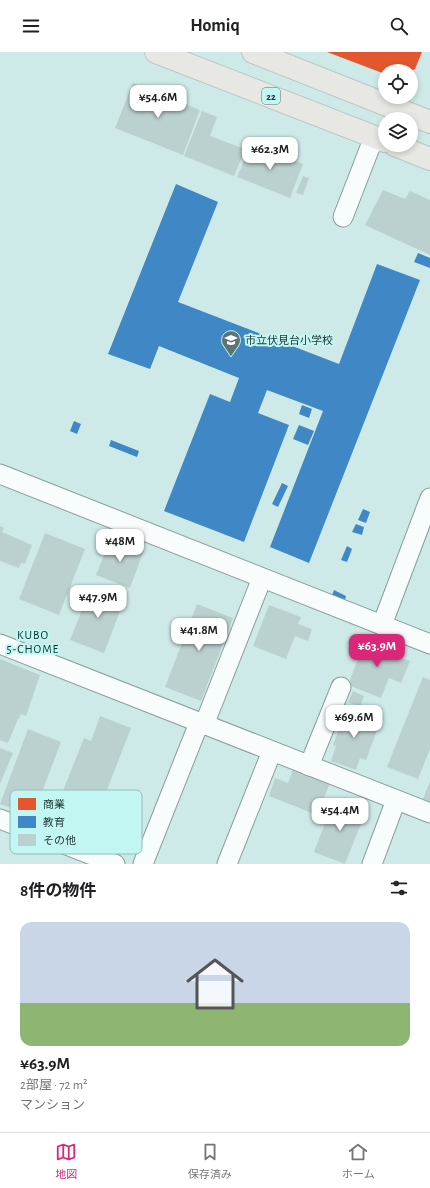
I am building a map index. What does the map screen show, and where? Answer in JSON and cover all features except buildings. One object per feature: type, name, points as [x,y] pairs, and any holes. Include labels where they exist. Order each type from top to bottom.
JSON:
[{"type":"main road","name":"22","points":[[156,52],[378,139]]},
{"type":"main road","points":[[253,52],[430,122]]},
{"type":"main road","points":[[412,152],[430,159]]},
{"type":"street","points":[[343,217],[378,141]]},
{"type":"street","points":[[0,474],[430,644]]},
{"type":"street","points":[[382,625],[430,498]]},
{"type":"street","points":[[143,864],[262,578]]},
{"type":"street","points":[[0,644],[430,813]]},
{"type":"street","points":[[309,766],[341,687]]},
{"type":"street","points":[[227,864],[272,751]]},
{"type":"street","points":[[372,864],[396,800]]},
{"type":"street","points":[[0,819],[10,823]]},
{"type":"street","points":[[89,854],[115,864]]},
{"type":"place","name":"市立伏見台小学校","points":[[231,357]]},
{"type":"district","name":"KUBO 5-CHOME","points":[[33,642]]}]
